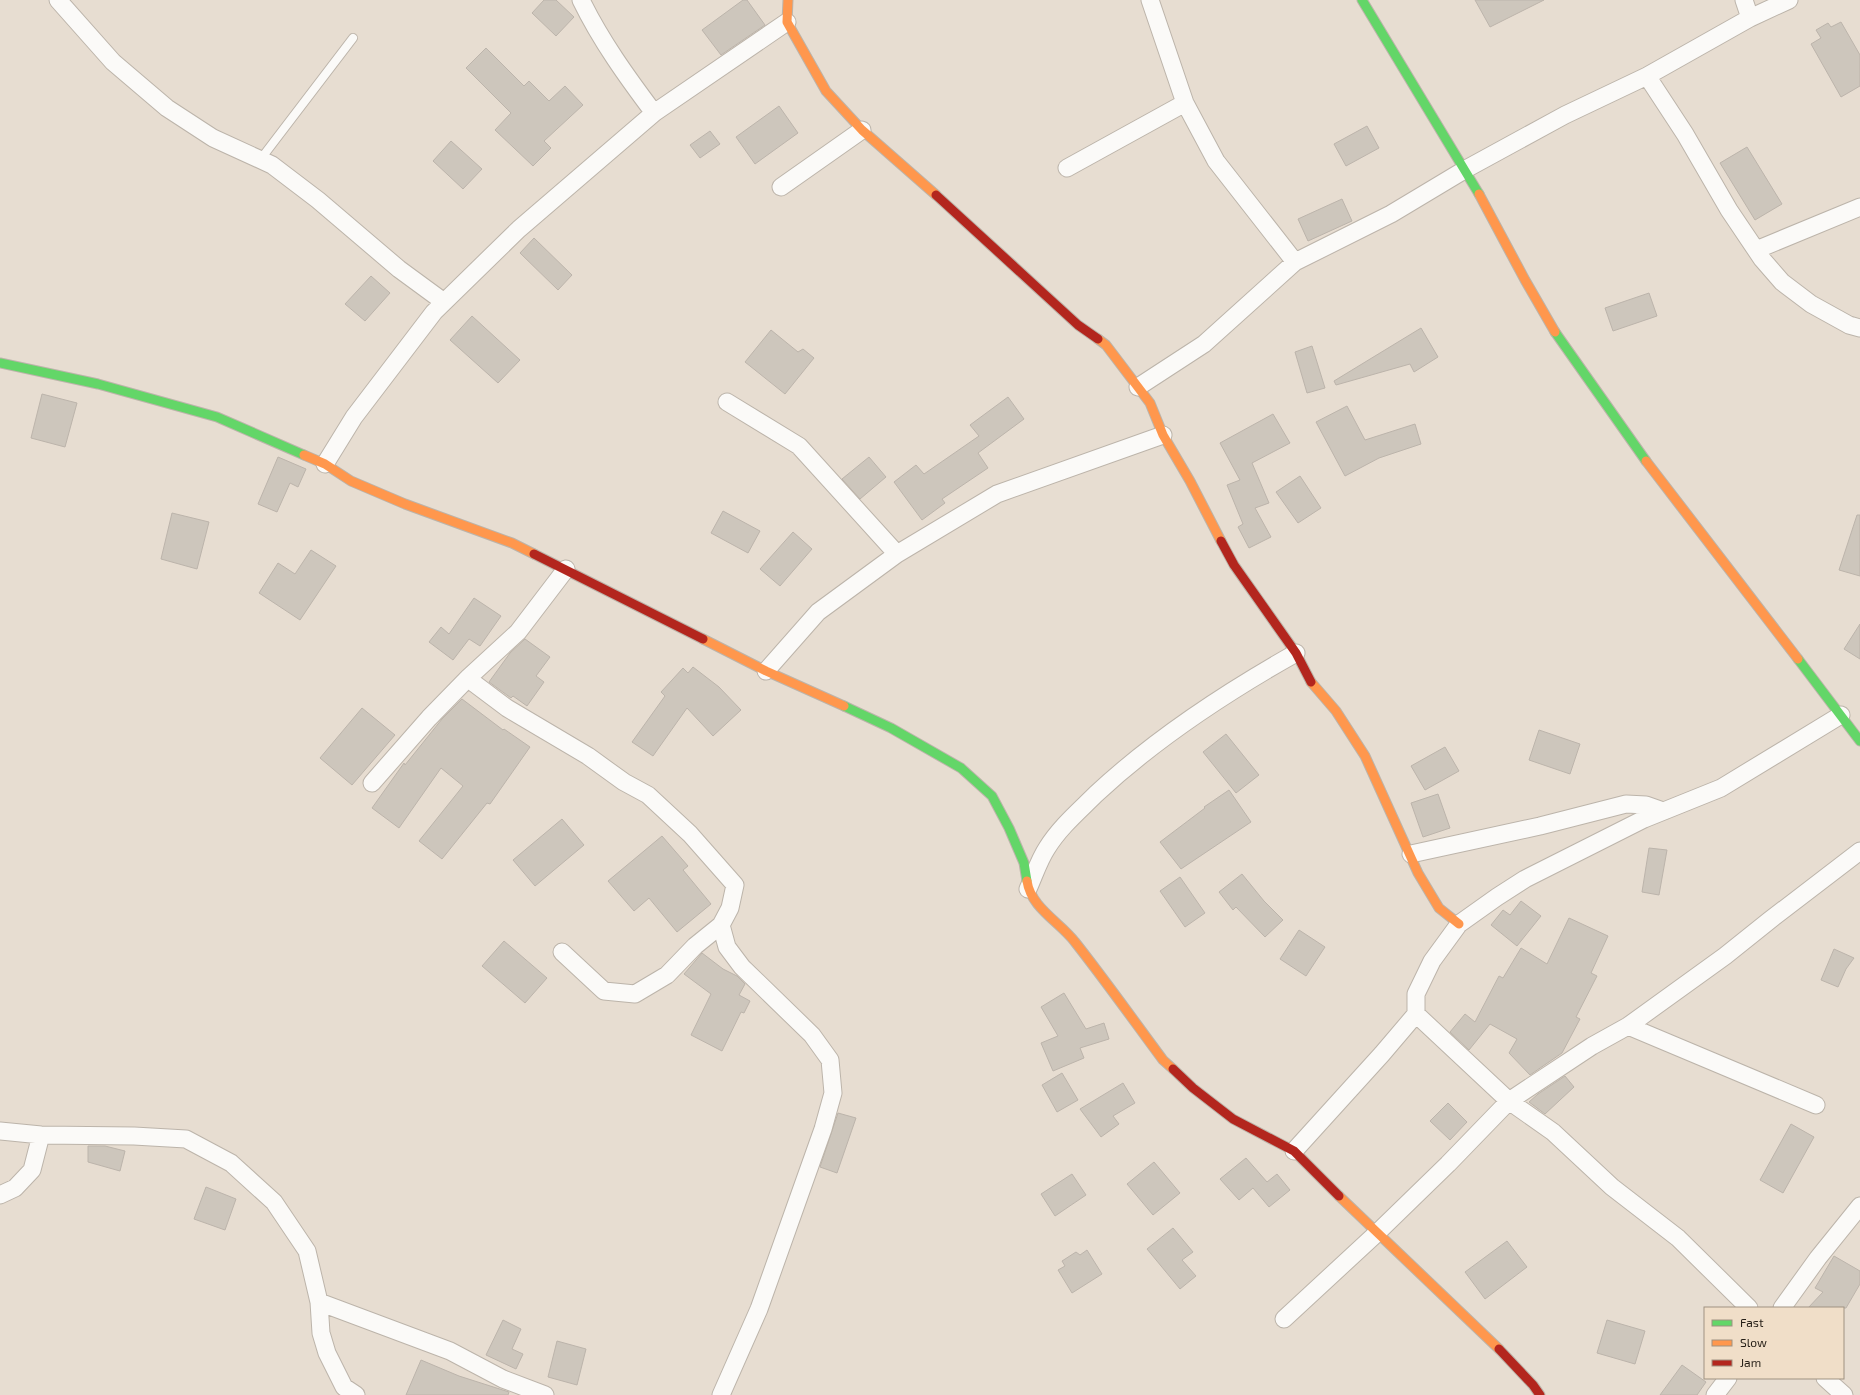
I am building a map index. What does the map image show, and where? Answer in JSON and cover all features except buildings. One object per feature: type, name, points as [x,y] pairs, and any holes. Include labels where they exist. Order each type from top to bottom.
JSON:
[{"type":"street","points":[[58,0],[113,62],[167,108],[213,138],[272,165],[318,200],[399,269],[444,302]]},
{"type":"street","points":[[580,0],[603,40],[654,113]]},
{"type":"street","points":[[788,0],[787,22],[826,91],[862,130],[994,247],[1078,325],[1106,345],[1150,403],[1163,435],[1190,481],[1234,565],[1296,653],[1312,684],[1336,711],[1365,756],[1411,854],[1418,873],[1439,908],[1460,924]]},
{"type":"street","points":[[1150,0],[1185,103],[1216,161],[1295,262]]},
{"type":"street","points":[[1362,0],[1466,169],[1514,260],[1562,343],[1726,568],[1860,741]]},
{"type":"street","points":[[1744,0],[1750,18]]},
{"type":"street","points":[[1138,387],[1204,344],[1295,262],[1391,214],[1466,169],[1566,115],[1647,76],[1750,18],[1789,0]]},
{"type":"street","points":[[325,464],[354,417],[434,312],[519,229],[654,113],[787,22]]},
{"type":"street","points":[[1647,76],[1685,134],[1729,210],[1756,250],[1782,282],[1811,304],[1848,325],[1860,328]]},
{"type":"street","points":[[1067,168],[1185,103]]},
{"type":"street","points":[[781,187],[862,130]]},
{"type":"street","points":[[1756,250],[1860,207]]},
{"type":"street","points":[[0,363],[98,384],[217,417],[325,464],[352,481],[405,504],[512,543],[766,671],[891,728],[961,768],[992,796],[1009,828],[1024,863],[1028,889],[1047,915],[1074,940],[1163,1060],[1193,1088],[1233,1119],[1294,1151],[1507,1356],[1540,1395]]},
{"type":"street","points":[[727,402],[798,446],[897,554]]},
{"type":"street","points":[[766,671],[818,612],[897,554],[997,494],[1163,435]]},
{"type":"street","points":[[372,783],[469,676],[518,632],[566,569]]},
{"type":"street","points":[[1028,889],[1046,848],[1068,821],[1126,766],[1243,683],[1296,653]]},
{"type":"street","points":[[469,676],[475,684],[507,708],[588,756],[624,782],[648,795],[690,834],[734,885],[730,908],[721,925],[695,946],[667,975],[635,994],[604,992],[562,952]]},
{"type":"street","points":[[1294,1151],[1382,1054],[1416,1014],[1416,994],[1419,987],[1432,961],[1460,924],[1526,879],[1644,819],[1721,788],[1841,715]]},
{"type":"street","points":[[1411,854],[1540,826],[1626,804],[1646,805],[1663,812]]},
{"type":"street","points":[[1284,1319],[1378,1233],[1509,1101],[1592,1046],[1628,1026],[1725,956],[1782,910],[1860,852]]},
{"type":"street","points":[[721,925],[726,947],[742,967],[812,1035],[830,1060],[833,1093],[823,1129],[759,1309],[721,1395]]},
{"type":"street","points":[[1416,1014],[1509,1101],[1552,1132],[1612,1186],[1678,1238],[1747,1307]]},
{"type":"street","points":[[1628,1026],[1816,1105]]},
{"type":"street","points":[[0,1131],[41,1135],[134,1136],[186,1139],[231,1163],[274,1202],[307,1251],[319,1302],[322,1333],[326,1353],[344,1387],[356,1395]]},
{"type":"street","points":[[0,1195],[15,1188],[32,1170],[41,1135]]},
{"type":"street","points":[[1783,1307],[1818,1258],[1860,1206]]},
{"type":"street","points":[[319,1302],[450,1352],[503,1379],[545,1395]]},
{"type":"street","points":[[1715,1395],[1727,1379]]},
{"type":"street","points":[[1826,1379],[1844,1395]]},
{"type":"lane","points":[[260,160],[353,38]]},
{"type":"traffic: fast","points":[[1362,0],[1479,194]]},
{"type":"traffic: fast","points":[[1555,332],[1646,461]]},
{"type":"traffic: fast","points":[[0,363],[98,384],[217,417],[304,455]]},
{"type":"traffic: fast","points":[[1798,659],[1860,741]]},
{"type":"traffic: fast","points":[[844,706],[891,728],[961,768],[992,796],[1009,828],[1024,863],[1027,881]]},
{"type":"traffic: slow","points":[[788,0],[787,22],[826,91],[862,130],[936,195]]},
{"type":"traffic: slow","points":[[1479,194],[1555,332]]},
{"type":"traffic: slow","points":[[1098,339],[1106,345],[1150,403],[1163,435],[1190,481],[1221,541]]},
{"type":"traffic: slow","points":[[304,455],[325,464],[351,481],[405,504],[512,543],[534,554]]},
{"type":"traffic: slow","points":[[1646,461],[1798,659]]},
{"type":"traffic: slow","points":[[703,639],[766,671],[844,706]]},
{"type":"traffic: slow","points":[[1311,682],[1336,711],[1365,756],[1418,873],[1439,908],[1459,924]]},
{"type":"traffic: slow","points":[[1027,881],[1030,891],[1040,907],[1075,942],[1163,1060],[1173,1069]]},
{"type":"traffic: slow","points":[[1339,1196],[1499,1349]]},
{"type":"traffic: jam","points":[[936,195],[1078,325],[1098,339]]},
{"type":"traffic: jam","points":[[1221,541],[1234,565],[1296,653],[1311,682]]},
{"type":"traffic: jam","points":[[534,554],[703,639]]},
{"type":"traffic: jam","points":[[1173,1069],[1193,1088],[1233,1119],[1294,1151],[1339,1196]]},
{"type":"traffic: jam","points":[[1499,1349],[1533,1385],[1540,1395]]}]
